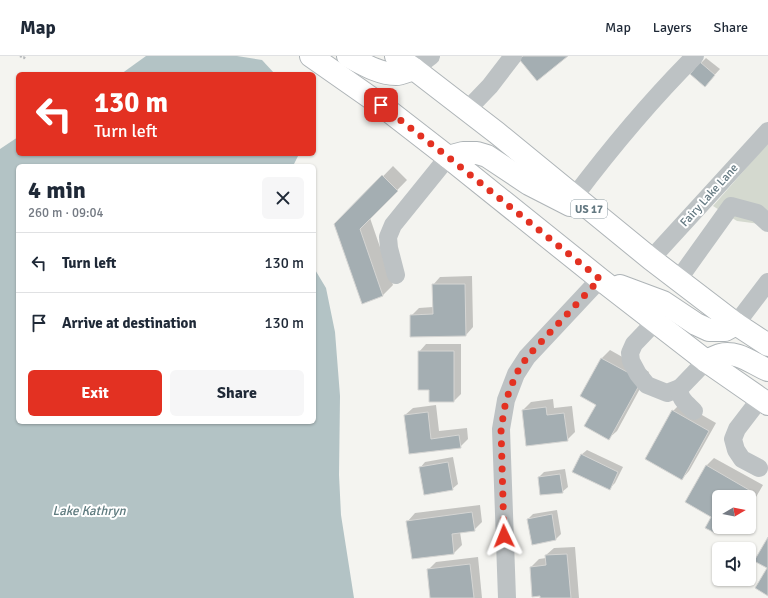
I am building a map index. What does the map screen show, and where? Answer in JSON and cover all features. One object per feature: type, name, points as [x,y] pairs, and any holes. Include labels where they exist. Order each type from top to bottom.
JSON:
[{"type":"main road","points":[[311,56],[381,105],[655,322],[706,361],[764,401]]},
{"type":"main road","points":[[348,56],[370,68],[397,74],[422,62]]},
{"type":"main road","name":"US 17","points":[[396,56],[422,62],[467,110],[651,260],[736,324],[768,345]]},
{"type":"main road","points":[[448,157],[463,153],[477,153],[487,156],[529,184],[605,222]]},
{"type":"main road","points":[[600,279],[663,302],[696,324],[709,330],[725,330],[736,324]]},
{"type":"main road","points":[[706,361],[722,355],[733,355],[742,357],[768,370]]},
{"type":"street","points":[[467,110],[490,86],[513,56]]},
{"type":"street","points":[[574,196],[601,161],[665,87],[695,56]]},
{"type":"street","name":"Fairy Lake Lane","points":[[651,260],[768,131]]},
{"type":"street","points":[[396,275],[389,248],[388,237],[392,225],[448,157]]},
{"type":"street","points":[[712,192],[731,206],[757,213],[768,223]]},
{"type":"street","points":[[678,280],[731,206]]},
{"type":"street","points":[[507,598],[501,429],[506,400],[516,374],[527,357],[600,279]]},
{"type":"street","points":[[736,324],[768,282]]},
{"type":"street","points":[[655,322],[634,344],[630,353],[631,361],[638,374],[648,385],[667,393],[680,388],[706,361]]},
{"type":"street","points":[[680,388],[679,391],[683,401],[694,410]]},
{"type":"street","points":[[759,468],[742,459],[736,450],[733,438],[737,429],[764,401]]},
{"type":"path","points":[[20,56],[24,58],[25,56]]},
{"type":"shaded area","points":[[768,143],[768,225],[737,221],[713,206]]},
{"type":"water","points":[[146,56],[237,56],[262,60],[273,72],[124,72]]},
{"type":"water","name":"Lake Kathryn","points":[[16,138],[16,156],[298,156],[294,164],[16,164],[16,424],[316,424],[316,271],[326,288],[335,332],[340,396],[339,475],[341,515],[354,598],[0,598],[0,149]]},
{"type":"building","points":[[523,56],[568,56],[537,81],[519,59]]},
{"type":"building","points":[[700,62],[715,75],[705,87],[690,74]]},
{"type":"building","points":[[382,175],[398,191],[360,229],[383,296],[362,304],[334,224]]},
{"type":"building","points":[[432,284],[465,284],[466,336],[410,337],[410,315],[433,314]]},
{"type":"building","points":[[418,351],[454,351],[454,402],[429,402],[429,390],[418,390]]},
{"type":"building","points":[[601,358],[642,380],[609,440],[584,426],[596,405],[580,396]]},
{"type":"building","points":[[546,407],[547,415],[564,413],[568,441],[526,446],[522,410]]},
{"type":"building","points":[[672,410],[709,431],[682,480],[645,459]]},
{"type":"building","points":[[428,412],[431,439],[459,435],[461,448],[409,454],[404,415]]},
{"type":"building","points":[[581,454],[618,472],[610,490],[572,472]]},
{"type":"building","points":[[448,462],[453,490],[424,495],[419,467]]},
{"type":"building","points":[[706,465],[749,490],[712,490],[712,532],[705,528],[711,517],[685,502]]},
{"type":"building","points":[[560,474],[563,493],[540,495],[538,477]]},
{"type":"building","points":[[472,512],[475,531],[452,534],[454,554],[412,559],[406,521]]},
{"type":"building","points":[[552,514],[556,540],[532,545],[527,519]]},
{"type":"building","points":[[768,537],[768,596],[755,588],[767,568],[756,562],[756,558]]},
{"type":"building","points":[[567,554],[571,598],[540,598],[540,596],[532,597],[530,567],[546,565],[545,555]]},
{"type":"building","points":[[470,564],[474,598],[430,598],[427,569]]},
{"type":"route","points":[[381,105],[600,279],[527,357],[516,374],[506,400],[501,429],[504,536]]}]
